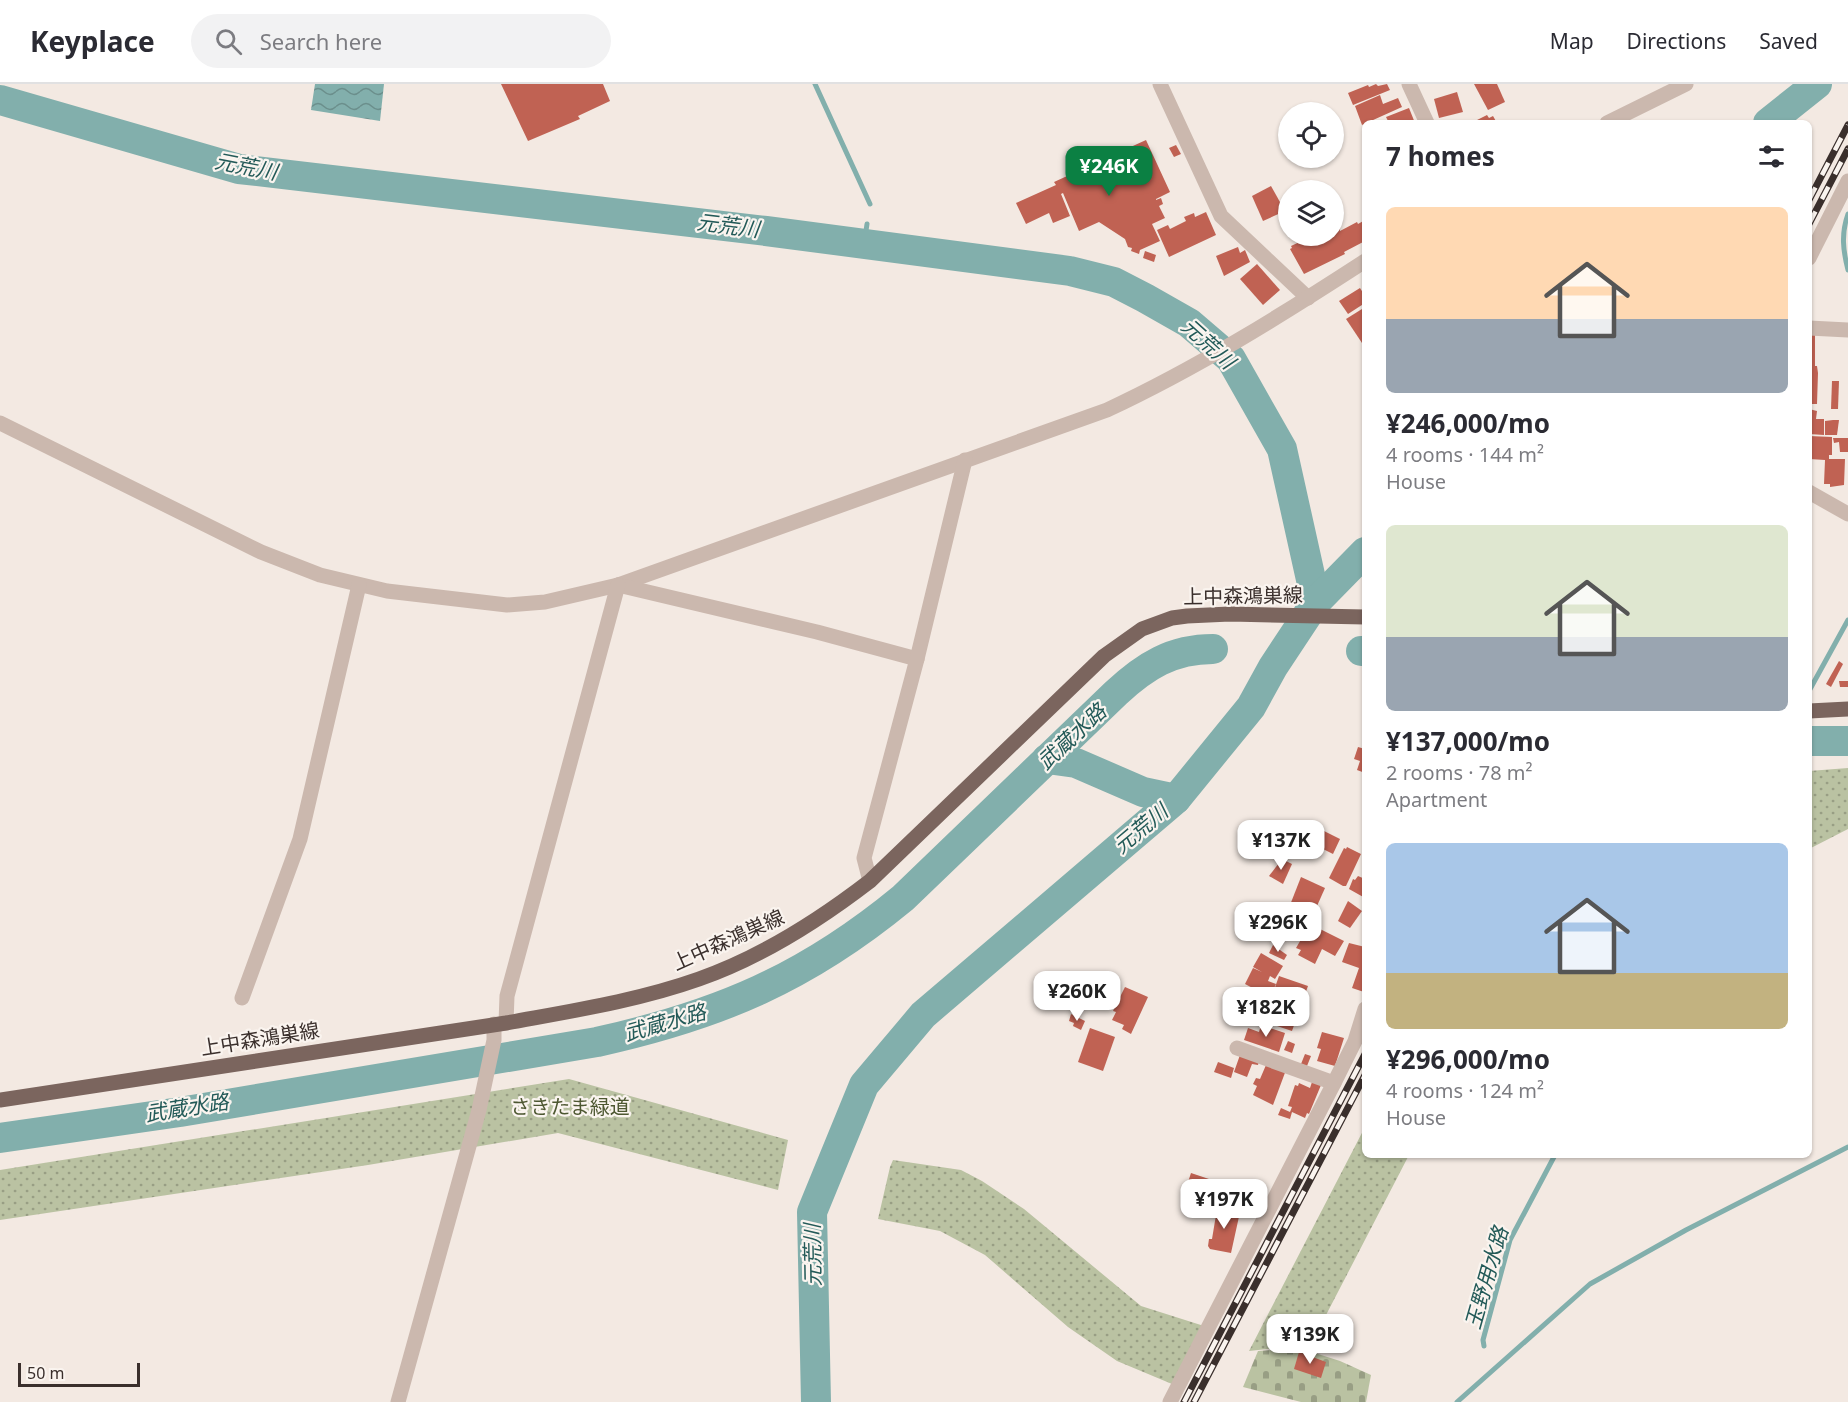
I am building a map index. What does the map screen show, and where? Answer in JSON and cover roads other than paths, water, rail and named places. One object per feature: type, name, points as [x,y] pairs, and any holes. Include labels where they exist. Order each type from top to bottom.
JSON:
[{"type":"main road","name":"上中森鴻巣線","points":[[0,1100],[500,1024],[604,1005],[699,979],[763,951],[798,932],[870,881],[1056,700],[1116,646],[1142,629],[1172,618],[1203,614],[1362,617]]},
{"type":"main road","points":[[1812,711],[1848,709]]},
{"type":"street","points":[[1160,84],[1221,216],[1308,298]]},
{"type":"street","points":[[1409,84],[1426,120]]},
{"type":"street","points":[[1612,120],[1686,84]]},
{"type":"street","points":[[1812,252],[1848,183]]},
{"type":"street","points":[[0,423],[261,552],[320,575],[413,595],[507,605],[545,602],[618,585],[1107,410],[1181,373],[1308,298],[1362,263]]},
{"type":"street","points":[[1812,328],[1848,330]]},
{"type":"street","points":[[870,881],[864,858],[917,659],[964,460]]},
{"type":"street","points":[[1812,494],[1848,514]]},
{"type":"street","points":[[242,998],[300,839],[359,585]]},
{"type":"street","points":[[618,585],[917,659]]},
{"type":"street","points":[[398,1402],[618,585]]},
{"type":"street","points":[[1170,1402],[1334,1083],[1355,1041],[1362,1019]]},
{"type":"street","points":[[1237,1048],[1334,1083]]},
{"type":"water","points":[[315,84],[384,84],[380,121],[311,110]]},
{"type":"waterway","points":[[815,84],[870,204]]},
{"type":"waterway","points":[[1772,120],[1817,84]]},
{"type":"waterway","name":"元荒川","points":[[0,100],[239,169],[766,231],[1070,271],[1114,282],[1189,323],[1231,359],[1282,449],[1316,602]]},
{"type":"waterway","name":"玉野用水路","points":[[1848,214],[1844,228],[1848,270]]},
{"type":"waterway","points":[[864,244],[867,224]]},
{"type":"waterway","name":"元荒川","points":[[816,1402],[812,1212],[864,1085],[923,1015],[1176,799],[1251,707],[1273,667],[1316,602],[1362,555]]},
{"type":"waterway","name":"玉野用水路","points":[[1812,686],[1848,620]]},
{"type":"waterway","name":"武蔵水路","points":[[0,1138],[180,1112],[597,1042],[722,1006],[796,972],[867,926],[903,898],[1116,693],[1149,667],[1185,652],[1213,649]]},
{"type":"waterway","name":"武蔵水路","points":[[1812,741],[1848,741]]},
{"type":"waterway","points":[[1047,759],[1076,763],[1143,792],[1176,799]]},
{"type":"waterway","points":[[1457,1402],[1590,1284],[1686,1230],[1848,1147]]},
{"type":"waterway","name":"玉野用水路","points":[[1484,1346],[1483,1340],[1510,1240],[1553,1158]]},
{"type":"railway","points":[[1812,194],[1848,125]]},
{"type":"railway","points":[[1812,218],[1848,149]]},
{"type":"railway","points":[[1184,1402],[1362,1060]]},
{"type":"railway","points":[[1194,1402],[1362,1081]]},
{"type":"park label","name":"さきたま緑道","points":[[570,1107]]}]
